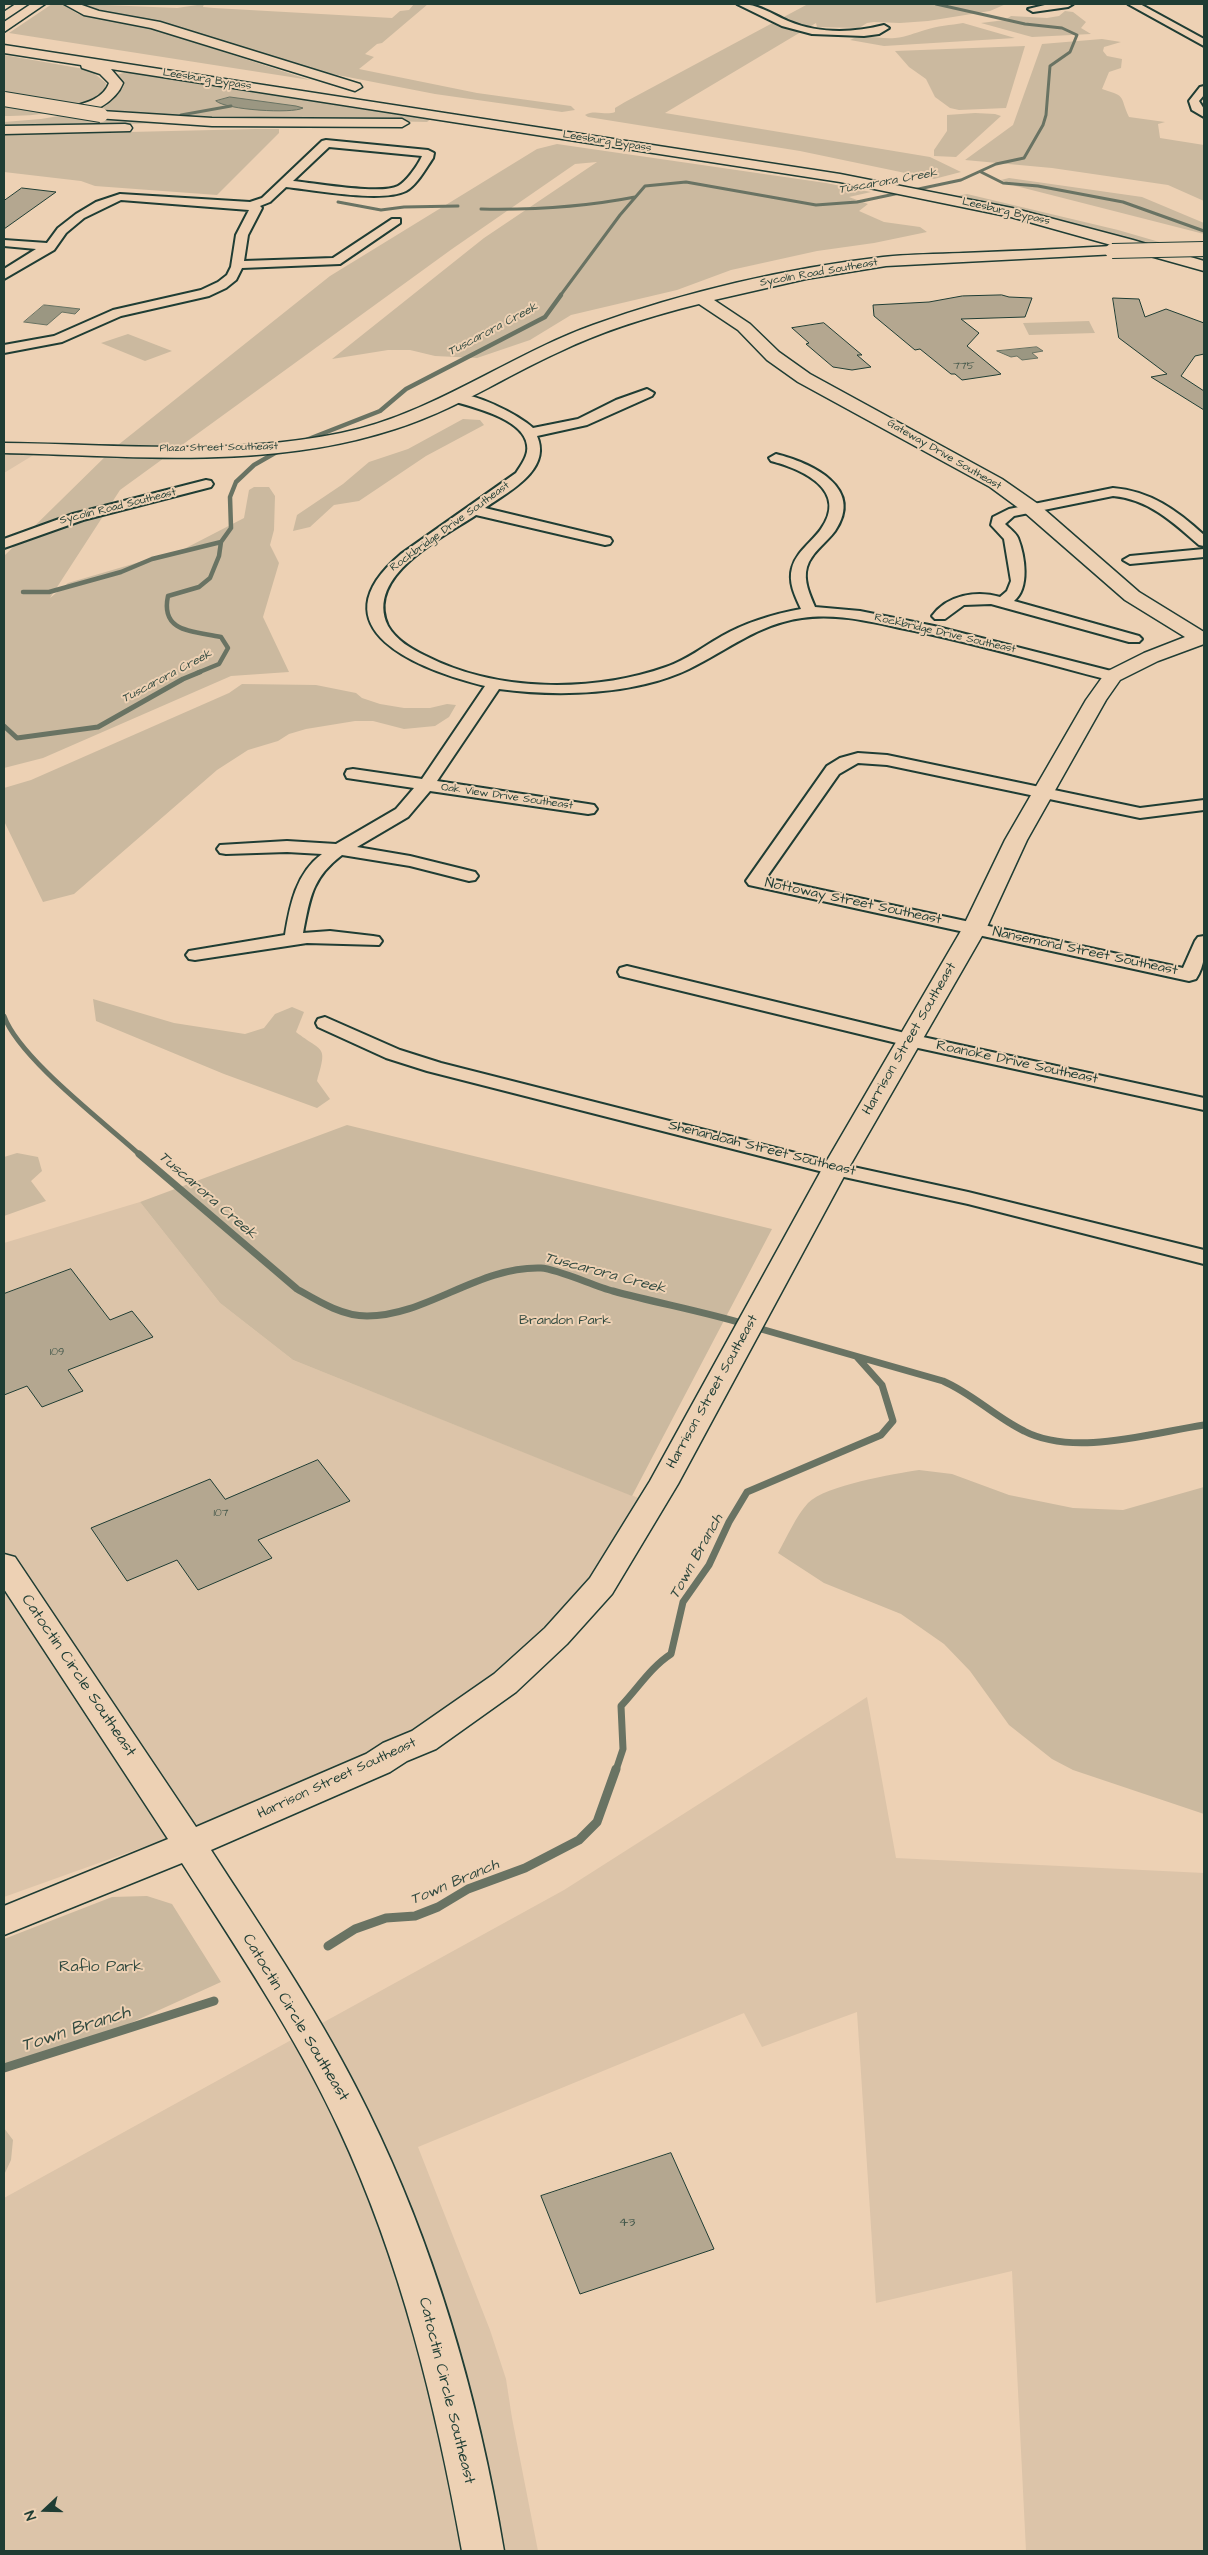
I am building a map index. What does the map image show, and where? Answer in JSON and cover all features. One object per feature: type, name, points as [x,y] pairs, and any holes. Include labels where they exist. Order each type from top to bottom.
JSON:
[{"type":"main road","points":[[4,28],[39,4]]},
{"type":"main road","points":[[70,4],[93,13],[155,25],[308,74],[369,90]]},
{"type":"main road","name":"Leesburg Bypass","points":[[4,38],[403,98],[904,177],[1108,223],[1204,250]]},
{"type":"main road","points":[[4,119],[45,116],[76,110],[105,98],[115,88],[114,79],[97,68],[11,50]]},
{"type":"main road","name":"Leesburg Bypass","points":[[11,50],[868,183],[946,198],[1065,227],[1204,266]]},
{"type":"main road","points":[[386,94],[403,98]]},
{"type":"main road","points":[[4,98],[101,115],[184,122],[453,125],[615,143]]},
{"type":"main road","points":[[4,130],[306,124]]},
{"type":"main road","name":"Sycolin Road Southeast","points":[[457,398],[539,354],[602,327],[701,298],[790,276],[886,261],[1204,250]]},
{"type":"main road","name":"Gateway Drive Southeast","points":[[701,298],[739,322],[773,356],[804,378],[970,467],[1030,508],[1132,596],[1164,617],[1203,638]]},
{"type":"main road","name":"Plaza Street Southeast","points":[[4,448],[200,450],[282,447],[356,434],[415,416],[457,398]]},
{"type":"main road","name":"Harrison Street Southeast","points":[[4,1921],[190,1845],[424,1740],[504,1683],[556,1636],[601,1586],[663,1484],[737,1344],[835,1168],[974,929],[1016,840],[1096,700],[1113,676],[1149,658],[1203,638]]},
{"type":"main road","name":"Catoctin Circle Southeast","points":[[4,1565],[98,1703],[190,1845],[322,2058],[350,2112],[373,2164],[419,2283],[438,2345],[461,2441],[483,2551]]},
{"type":"street","points":[[742,4],[767,12],[792,26],[808,30],[849,33],[873,32],[884,28]]},
{"type":"street","points":[[1033,9],[1068,4]]},
{"type":"street","points":[[1133,4],[1204,43]]},
{"type":"street","points":[[1204,89],[1194,101],[1196,108],[1204,114]]},
{"type":"street","points":[[4,275],[24,260],[50,247],[56,236],[92,209],[120,198],[252,205],[266,200],[283,183],[326,143],[428,153],[427,158],[402,189],[374,192],[283,183]]},
{"type":"street","points":[[4,349],[57,339],[117,314],[139,307],[179,300],[222,285],[232,277],[237,265],[242,235],[256,208],[252,205]]},
{"type":"street","points":[[237,265],[336,262],[396,221]]},
{"type":"street","points":[[4,243],[50,247]]},
{"type":"street","points":[[457,398],[509,416],[530,433],[582,422],[647,393]]},
{"type":"street","name":"Rockbridge Drive Southeast","points":[[530,433],[535,445],[530,466],[521,476],[390,570],[378,587],[375,605],[383,631],[401,649],[453,674],[494,685],[536,688],[599,685],[654,675],[685,665],[748,629],[810,612],[881,618],[1113,676]]},
{"type":"street","points":[[776,458],[796,462],[816,472],[827,484],[836,500],[837,509],[830,528],[809,550],[799,568],[797,581],[810,612]]},
{"type":"street","name":"Sycolin Road Southeast","points":[[4,544],[40,528],[84,514],[206,484]]},
{"type":"street","points":[[1003,602],[1014,593],[1018,581],[1011,538],[1000,528],[998,520],[1009,513],[1113,492],[1128,492],[1150,500],[1204,542]]},
{"type":"street","points":[[474,510],[605,542]]},
{"type":"street","points":[[1130,560],[1204,553]]},
{"type":"street","points":[[1018,581],[1056,616]]},
{"type":"street","points":[[940,616],[952,605],[961,601],[986,599],[1056,616],[1134,639]]},
{"type":"street","name":"Oak View Drive Southeast","points":[[293,939],[305,888],[318,865],[402,813],[426,786],[494,685]]},
{"type":"street","name":"Nottoway Street Southeast","points":[[974,929],[756,881],[833,770],[850,759],[869,757],[887,760],[1043,792]]},
{"type":"street","name":"Oak View Drive Southeast","points":[[353,774],[588,810]]},
{"type":"street","points":[[1043,792],[1140,813],[1200,806],[1204,821]]},
{"type":"street","points":[[226,849],[284,845],[400,858],[469,876]]},
{"type":"street","name":"Nansemond Street Southeast","points":[[974,929],[1189,975],[1204,941]]},
{"type":"street","points":[[195,954],[293,939],[360,938],[373,941]]},
{"type":"street","name":"Roanoke Drive Southeast","points":[[627,972],[910,1040],[1204,1104]]},
{"type":"street","name":"Shenandoah Street Southeast","points":[[326,1023],[393,1054],[434,1067],[835,1168],[968,1198],[1204,1257]]},
{"type":"shaded area","points":[[230,97],[303,108],[286,111],[245,109],[232,107],[216,101]]},
{"type":"shaded area","points":[[44,305],[80,309],[75,314],[62,312],[47,325],[24,322]]},
{"type":"shaded area","points":[[1037,347],[1043,351],[1032,353],[1038,358],[1022,360],[1017,356],[1011,357],[997,351]]},
{"type":"shaded area","points":[[4,448],[45,448],[4,473]]},
{"type":"shaded area","points":[[140,1202],[220,1303],[293,1360],[651,1503],[582,1608],[378,1763],[4,1897],[4,1243]]},
{"type":"shaded area","points":[[867,1697],[896,1858],[1204,1873],[1204,2551],[1026,2551],[1012,2271],[876,2303],[857,2012],[762,2047],[744,2013],[418,2147],[490,2330],[506,2379],[538,2551],[4,2551],[4,2198],[564,1890]]},
{"type":"green space","points":[[52,4],[62,4],[78,14],[133,24],[162,32],[310,80],[9,33]]},
{"type":"green space","points":[[81,4],[177,8],[204,4],[203,7],[214,8],[392,18],[400,11],[409,10],[414,4],[428,4],[382,43],[377,44],[365,54],[374,57],[359,69],[477,93],[571,106],[575,110],[562,112],[435,94],[327,73],[269,58],[185,29],[94,9]]},
{"type":"green space","points":[[808,4],[1006,4],[990,11],[928,21],[874,22],[867,23],[859,28],[817,27],[816,23],[665,113],[930,157],[961,172],[934,179],[800,151],[585,115],[589,113],[615,112],[615,108],[625,102]]},
{"type":"green space","points":[[1065,11],[1073,12],[1086,22],[1081,28],[1091,34],[1032,37],[981,23],[1005,20],[1011,16],[1047,18],[1059,16]]},
{"type":"green space","points":[[963,23],[1015,38],[884,46],[850,40],[860,37],[890,38],[907,36],[934,28]]},
{"type":"green space","points":[[1102,39],[1121,42],[1104,47],[1103,51],[1107,56],[1122,59],[1121,68],[1109,72],[1102,89],[1122,98],[1129,117],[1165,122],[1158,124],[1160,138],[1204,145],[1204,201],[1168,185],[1052,168],[965,160],[1013,125],[1042,44]]},
{"type":"green space","points":[[1025,46],[1006,108],[959,110],[950,108],[935,97],[926,79],[909,67],[895,51]]},
{"type":"green space","points":[[4,55],[90,70],[106,83],[105,89],[95,97],[70,108],[44,114],[4,116]]},
{"type":"green space","points":[[127,72],[432,118],[427,122],[260,118],[215,121],[87,110],[115,95],[122,87],[122,81],[116,75]]},
{"type":"green space","points":[[975,113],[1001,116],[956,157],[934,156],[934,150],[947,131],[947,115]]},
{"type":"green space","points":[[71,114],[165,123],[4,127],[4,122]]},
{"type":"green space","points":[[279,129],[279,133],[217,195],[95,186],[81,181],[4,172],[4,135]]},
{"type":"green space","points":[[557,144],[826,183],[871,192],[849,197],[868,204],[859,211],[884,222],[920,227],[927,232],[874,243],[817,251],[731,270],[677,290],[571,315],[530,340],[477,358],[435,356],[410,350],[388,350],[332,359],[484,238],[597,162],[575,164],[452,249],[120,490],[50,598],[68,583],[184,549],[244,518],[249,490],[254,487],[269,487],[275,496],[274,530],[270,545],[279,563],[263,617],[289,672],[231,676],[43,758],[4,768],[4,556],[113,449],[330,276],[537,149]]},
{"type":"green space","points":[[1009,178],[1142,197],[1204,223],[1204,234],[1016,186],[1001,180]]},
{"type":"green space","points":[[967,194],[1118,230],[1204,255],[1204,261],[1116,235],[957,196]]},
{"type":"green space","points":[[1089,321],[1095,333],[1029,335],[1023,323]]},
{"type":"green space","points":[[128,334],[172,351],[145,361],[101,343]]},
{"type":"green space","points":[[463,419],[480,420],[484,425],[426,456],[359,501],[334,505],[310,527],[293,531],[297,515],[343,484],[369,462],[408,449]]},
{"type":"green space","points":[[242,684],[316,685],[356,693],[362,698],[380,704],[404,708],[430,708],[447,704],[456,705],[449,717],[435,726],[404,729],[373,721],[355,721],[306,729],[289,734],[278,741],[248,750],[217,770],[74,894],[43,902],[4,821],[4,788],[31,780],[229,693]]},
{"type":"green space","points":[[93,999],[174,1023],[245,1034],[264,1028],[275,1014],[292,1007],[304,1012],[296,1032],[321,1050],[322,1061],[317,1081],[330,1099],[317,1108],[224,1074],[96,1021]]},
{"type":"green space","name":"Brandon Park","points":[[347,1125],[772,1229],[632,1496],[293,1360],[220,1303],[140,1202]]},
{"type":"green space","points":[[17,1153],[38,1157],[42,1171],[31,1181],[46,1201],[4,1216],[4,1157]]},
{"type":"green space","points":[[919,1470],[952,1474],[1009,1495],[1073,1508],[1123,1510],[1204,1487],[1204,1814],[1073,1770],[1052,1759],[1009,1725],[970,1671],[944,1644],[901,1614],[824,1583],[778,1553],[800,1514],[808,1503],[817,1497],[829,1491],[861,1481]]},
{"type":"green space","name":"Raflo Park","points":[[147,1896],[172,1904],[221,1982],[124,2026],[4,2066],[4,1939],[112,1897]]},
{"type":"green space","points":[[4,2128],[13,2140],[11,2160],[4,2175]]},
{"type":"building","points":[[22,188],[56,192],[4,229],[4,201]]},
{"type":"building","points":[[1002,295],[1032,298],[1025,317],[961,319],[979,333],[967,346],[1001,374],[996,375],[962,380],[955,374],[951,374],[920,349],[915,350],[874,316],[873,305],[929,302],[962,296]]},
{"type":"building","points":[[1113,298],[1139,299],[1145,317],[1166,309],[1204,323],[1204,354],[1195,356],[1181,376],[1204,391],[1204,410],[1151,377],[1167,374],[1119,338]]},
{"type":"building","points":[[824,323],[862,355],[857,355],[871,367],[852,370],[833,367],[806,344],[809,343],[792,328]]},
{"type":"building","points":[[71,1269],[110,1320],[132,1311],[153,1337],[68,1370],[83,1391],[42,1407],[27,1386],[4,1395],[4,1294]]},
{"type":"building","points":[[318,1460],[350,1501],[258,1540],[272,1558],[198,1590],[177,1560],[127,1581],[91,1528],[210,1479],[225,1499]]},
{"type":"building","points":[[671,2153],[714,2249],[580,2294],[541,2196]]},
{"type":"waterway","name":"Tuscarora Creek","points":[[560,296],[620,215],[645,186],[686,182],[816,205],[857,202],[961,180],[996,164],[1024,158],[1043,125],[1046,115],[1050,66],[1070,52],[1077,35],[1062,28],[1025,24],[936,4]]},
{"type":"waterway","points":[[181,115],[231,106]]},
{"type":"waterway","points":[[981,172],[1003,183],[1038,186],[1123,202],[1204,231]]},
{"type":"waterway","points":[[481,209],[558,207],[635,197]]},
{"type":"waterway","points":[[338,202],[381,210],[404,207],[458,206]]},
{"type":"waterway","name":"Tuscarora Creek","points":[[301,442],[380,411],[406,389],[545,317],[561,295]]},
{"type":"waterway","name":"Tuscarora Creek","points":[[221,542],[231,528],[230,497],[236,482],[254,465],[282,449]]},
{"type":"waterway","points":[[23,592],[49,592],[121,572],[152,559],[221,542]]},
{"type":"waterway","name":"Tuscarora Creek","points":[[197,673],[219,664],[228,648],[221,637],[190,631],[174,624],[169,617],[167,608],[168,596],[199,587],[210,578],[219,556],[221,542]]},
{"type":"waterway","name":"Tuscarora Creek","points":[[4,726],[17,738],[98,727],[183,679],[200,672]]},
{"type":"waterway","name":"Tuscarora Creek","points":[[4,1016],[13,1033],[44,1070],[140,1155]]},
{"type":"waterway","name":"Tuscarora Creek","points":[[139,1154],[297,1289],[339,1311],[367,1316],[389,1314],[411,1308],[496,1275],[518,1269],[541,1268],[557,1271],[613,1291],[745,1324]]},
{"type":"waterway","name":"Tuscarora Creek","points":[[754,1327],[943,1381],[964,1392],[1013,1425],[1044,1439],[1089,1443],[1113,1441],[1204,1425]]},
{"type":"waterway","name":"Town Branch","points":[[616,1770],[623,1749],[621,1706],[651,1671],[671,1654],[683,1602],[709,1565],[729,1522],[747,1492],[881,1435],[893,1421],[882,1385],[857,1357]]},
{"type":"waterway","name":"Town Branch","points":[[328,1946],[355,1929],[386,1918],[415,1916],[438,1907],[468,1889],[525,1868],[579,1840],[597,1822],[616,1769]]},
{"type":"waterway","name":"Town Branch","points":[[4,2068],[214,2001]]}]
